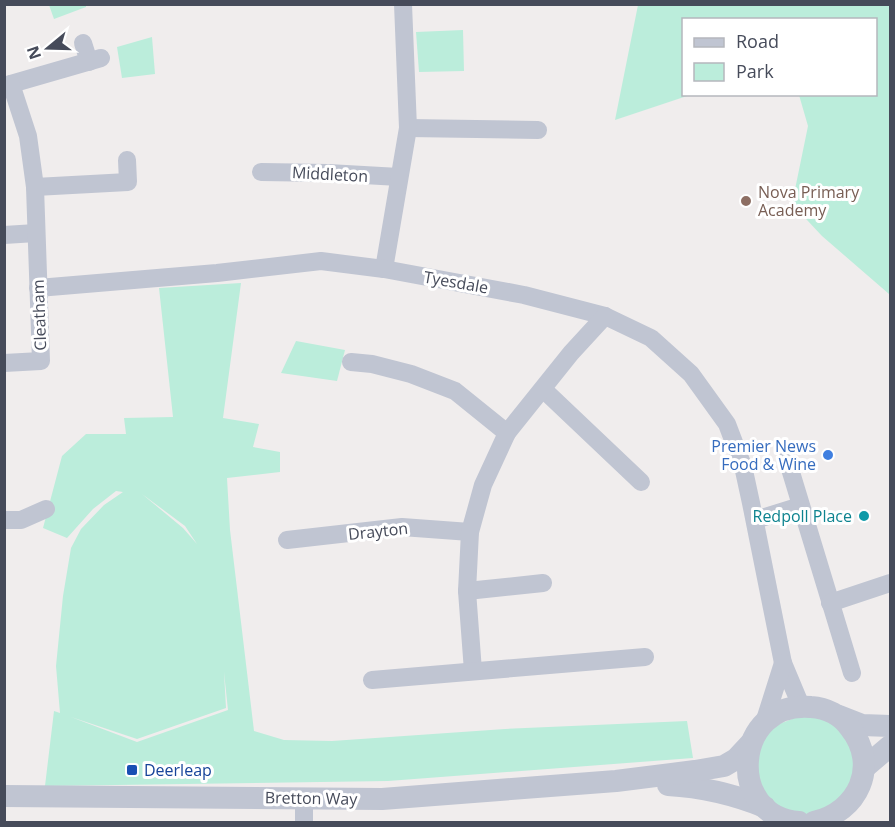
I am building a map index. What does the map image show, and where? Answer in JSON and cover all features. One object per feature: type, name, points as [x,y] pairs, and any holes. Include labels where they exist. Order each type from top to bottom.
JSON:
[{"type":"street","points":[[384,269],[408,128],[403,4]]},
{"type":"street","name":"Cleatham","points":[[4,363],[41,361],[35,187],[28,136],[8,85],[95,60],[83,43]]},
{"type":"street","points":[[408,128],[538,130]]},
{"type":"street","points":[[35,187],[128,182],[127,160]]},
{"type":"street","name":"Middleton","points":[[261,172],[399,177]]},
{"type":"street","points":[[4,235],[36,233]]},
{"type":"street","name":"Tyesdale","points":[[38,288],[217,273],[321,261],[384,269],[524,295],[605,316],[651,338],[691,374],[728,424],[743,466],[783,663],[801,706]]},
{"type":"street","points":[[473,670],[467,591],[470,532],[483,485],[507,434],[571,353],[605,316]]},
{"type":"street","points":[[351,362],[372,364],[411,374],[455,391],[507,434]]},
{"type":"street","points":[[544,390],[641,482]]},
{"type":"street","points":[[787,459],[852,673]]},
{"type":"street","points":[[755,520],[800,506]]},
{"type":"street","points":[[4,520],[21,520],[46,509]]},
{"type":"street","name":"Drayton","points":[[287,540],[402,527],[470,532]]},
{"type":"street","points":[[467,591],[543,583]]},
{"type":"street","points":[[830,603],[891,583]]},
{"type":"street","points":[[372,680],[645,657]]},
{"type":"street","name":"Tyesdale","points":[[764,723],[783,663]]},
{"type":"street","points":[[765,807],[754,794],[748,778],[747,761],[750,744],[764,723],[781,712],[801,706],[820,708],[862,725],[891,726]]},
{"type":"street","points":[[814,822],[840,817],[861,784],[864,768],[863,753],[858,738],[849,725],[837,715]]},
{"type":"street","name":"Bretton Way","points":[[4,796],[382,799],[616,781],[695,771],[724,766],[736,759],[750,744]]},
{"type":"street","points":[[864,768],[891,746]]},
{"type":"street","name":"Bretton Way","points":[[616,781],[697,787],[735,795],[765,807],[778,817],[794,822]]},
{"type":"street","points":[[304,798],[304,822]]},
{"type":"street","points":[[794,822],[799,822]]},
{"type":"green space","points":[[49,5],[86,5],[86,7],[54,19]]},
{"type":"green space","points":[[638,5],[890,5],[889,294],[822,236],[792,204],[808,126],[799,96],[877,96],[877,18],[682,18],[682,96],[687,96],[615,120]]},
{"type":"green space","points":[[463,30],[464,71],[419,72],[416,32]]},
{"type":"green space","points":[[152,37],[155,74],[122,78],[117,47]]},
{"type":"green space","points":[[241,283],[223,418],[259,424],[253,447],[280,452],[280,472],[227,478],[230,530],[254,731],[284,740],[332,741],[505,729],[687,721],[693,758],[388,781],[45,786],[54,711],[60,713],[56,666],[63,596],[71,548],[81,529],[104,505],[123,492],[116,491],[93,509],[67,538],[43,528],[62,456],[86,434],[126,434],[124,418],[173,417],[159,288]],"holes":[[[142,494],[185,526],[197,544],[183,528]],[[224,672],[228,710],[137,742],[71,717],[137,739],[226,708]]]},
{"type":"green space","points":[[296,341],[345,350],[337,381],[281,373]]},
{"type":"green space","points":[[820,708],[863,753],[842,811],[778,817],[747,761],[756,733]]},
{"type":"place","name":"Nova Primary Academy","points":[[746,201]]},
{"type":"place","name":"Premier News Food & Wine","points":[[828,455]]},
{"type":"place","name":"Redpoll Place","points":[[864,516]]},
{"type":"place","name":"Deerleap","points":[[132,770]]}]
